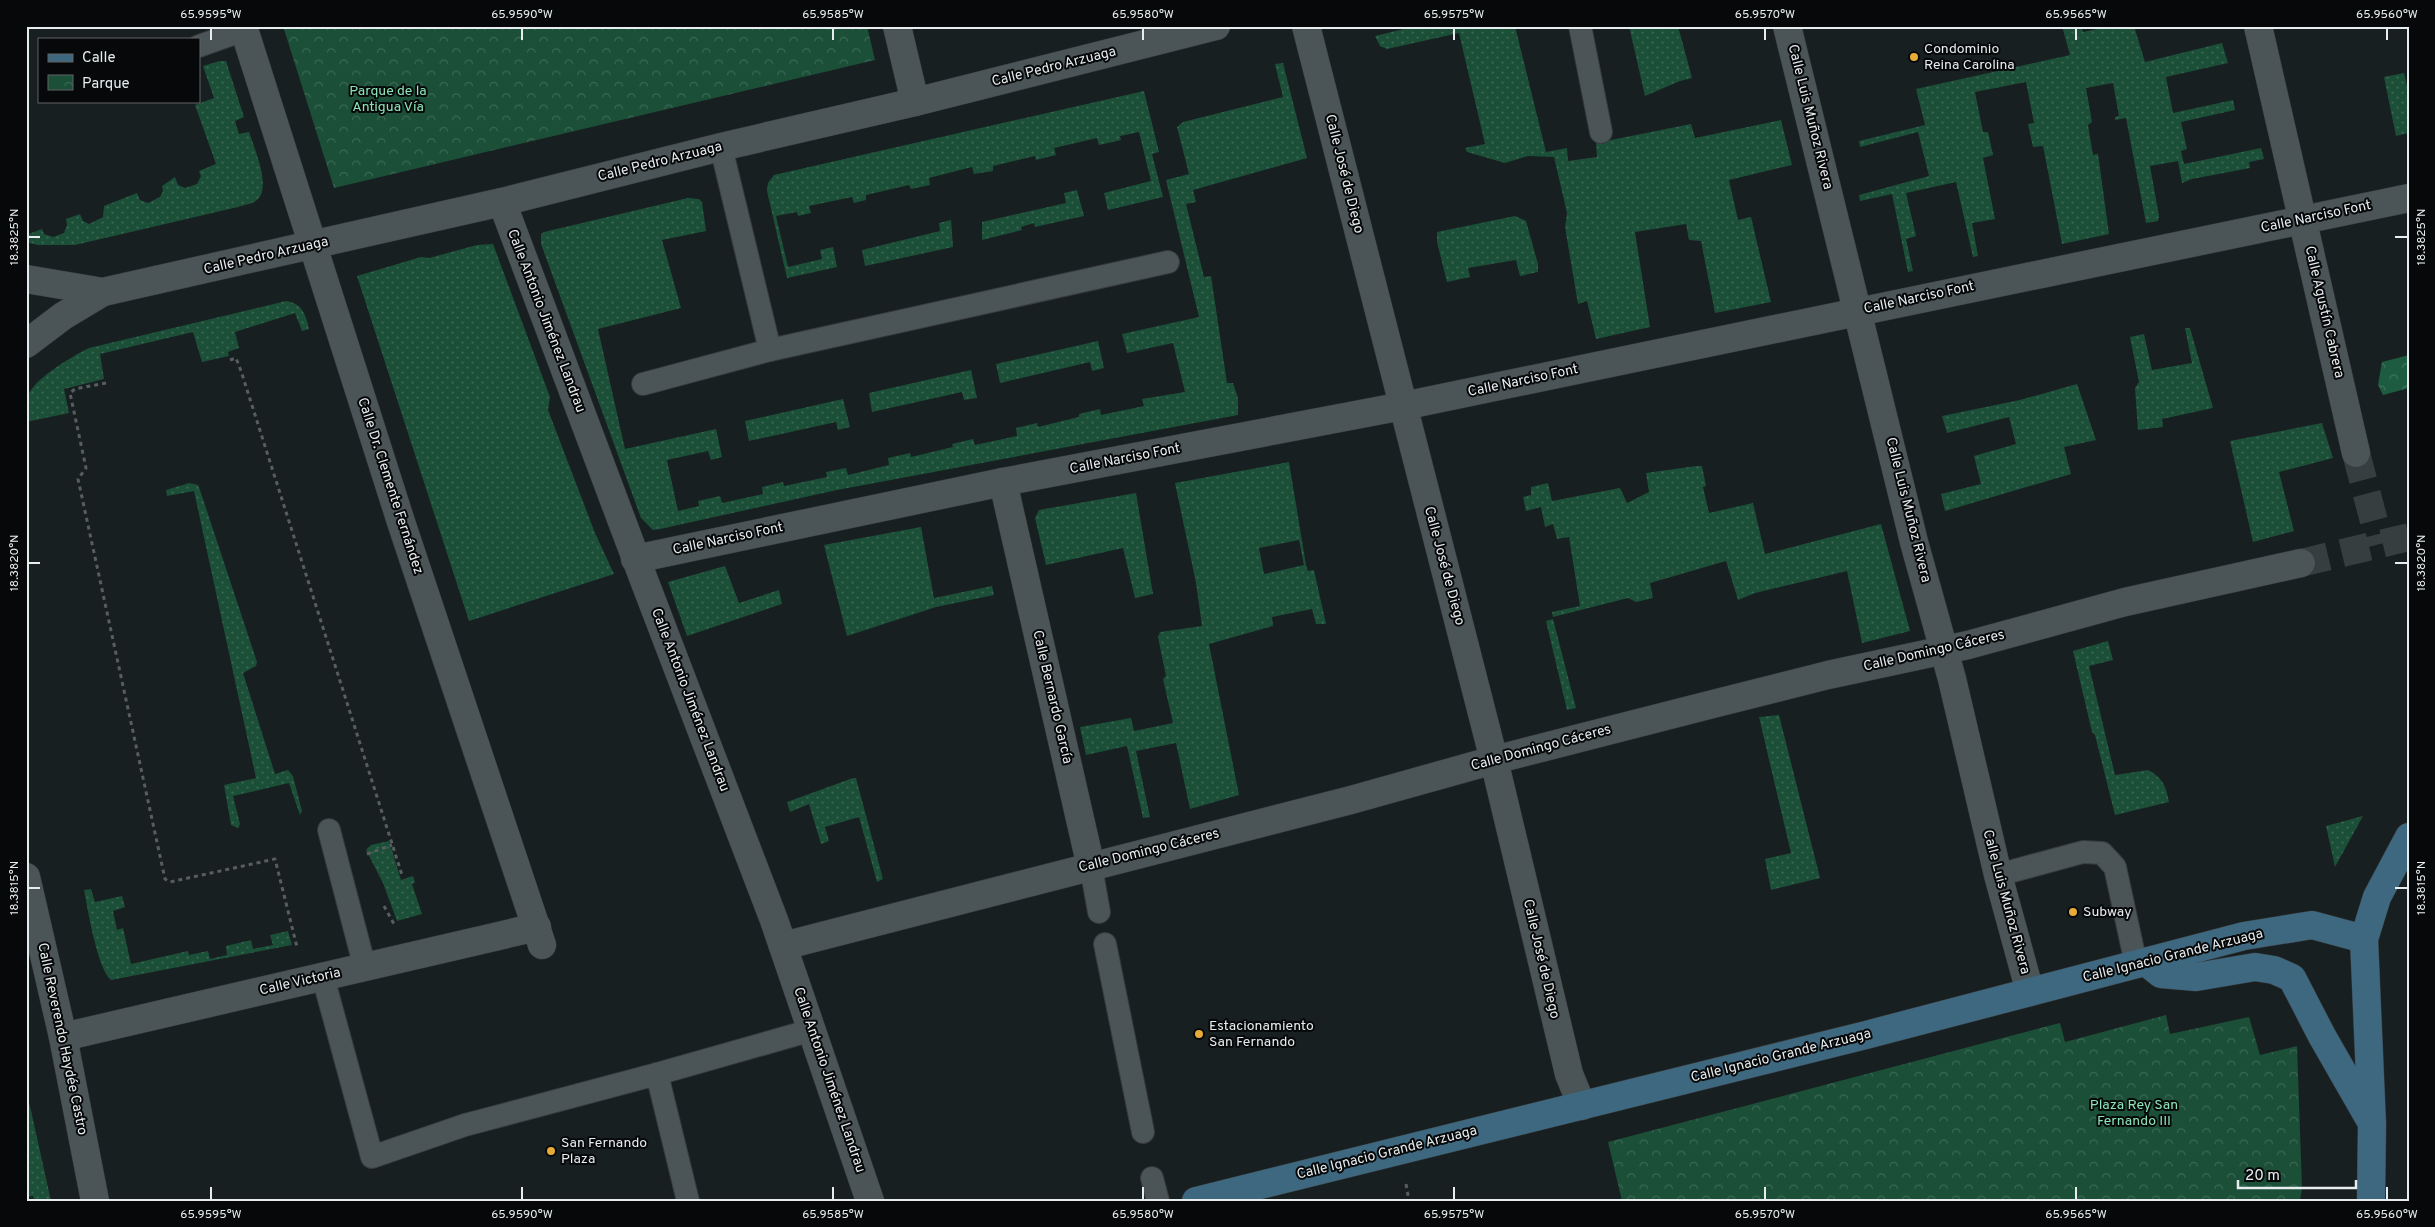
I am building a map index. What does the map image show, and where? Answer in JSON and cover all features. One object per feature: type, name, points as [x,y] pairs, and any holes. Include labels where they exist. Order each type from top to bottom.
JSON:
[{"type":"street","points":[[897,26],[915,102]]},
{"type":"street","name":"Calle Pedro Arzuaga","points":[[26,344],[63,316],[103,292],[502,202],[721,147],[915,102],[1216,26]]},
{"type":"street","name":"Calle José de Diego","points":[[1306,26],[1494,760],[1569,1074],[1582,1106]]},
{"type":"street","name":"Calle Luis Muñoz Rivera","points":[[1787,26],[1914,542],[1944,649],[1998,875],[2030,992]]},
{"type":"street","name":"Calle Agustín Cabrera","points":[[2258,26],[2356,453]]},
{"type":"street","name":"Calle Dr. Clemente Fernández","points":[[244,28],[401,522],[539,936]]},
{"type":"street","name":"Calle Narciso Font","points":[[635,559],[1003,482],[1403,406],[2409,198]]},
{"type":"street","name":"Calle Antonio Jiménez Landrau","points":[[502,202],[635,559],[783,946],[870,1201]]},
{"type":"street","name":"Calle Pedro Arzuaga","points":[[26,279],[103,292]]},
{"type":"street","name":"Calle Bernardo García","points":[[1003,482],[1090,867]]},
{"type":"street","name":"Calle Domingo Cáceres","points":[[783,946],[1351,800],[1494,760],[1810,680],[1944,649],[2124,602],[2301,563]]},
{"type":"street","points":[[2372,1201],[2372,1124],[2364,939],[2377,897],[2409,837]]},
{"type":"street","name":"Calle Reverendo Haydée Castro","points":[[26,878],[63,1037],[95,1201]]},
{"type":"street","name":"Calle Ignacio Grande Arzuaga","points":[[1196,1201],[1582,1106],[2244,936],[2312,925],[2364,939]]},
{"type":"street","name":"Calle Victoria","points":[[63,1037],[365,968],[539,936]]},
{"type":"street","points":[[2141,963],[2161,974],[2196,978],[2255,967],[2274,970],[2292,978],[2322,1036],[2372,1124]]},
{"type":"lane","points":[[1580,26],[1601,132]]},
{"type":"lane","points":[[200,46],[244,28]]},
{"type":"lane","points":[[721,147],[770,350]]},
{"type":"lane","points":[[643,384],[770,350],[1168,262]]},
{"type":"lane","points":[[329,830],[365,968]]},
{"type":"lane","points":[[1998,875],[2084,852],[2102,853],[2115,867],[2141,963]]},
{"type":"lane","name":"Calle Bernardo García","points":[[1090,867],[1099,912]]},
{"type":"lane","points":[[1106,944],[1143,1132]]},
{"type":"lane","points":[[323,977],[372,1156],[465,1125],[657,1074],[812,1030]]},
{"type":"lane","points":[[657,1074],[688,1201]]},
{"type":"lane","points":[[1152,1178],[1158,1201]]},
{"type":"path","points":[[230,360],[236,358],[241,371],[402,875]]},
{"type":"path","points":[[106,383],[75,389],[70,393],[86,468],[78,479],[165,879],[170,882],[275,859],[297,951]]},
{"type":"path","points":[[367,854],[392,845]]},
{"type":"path","points":[[1404,1178],[1409,1201]]},
{"type":"green space","name":"Parque de la Antigua Vía","points":[[283,26],[867,26],[875,60],[334,188]]},
{"type":"green space","points":[[1416,26],[1515,26],[1546,152],[1567,148],[1568,161],[1597,157],[1596,143],[1691,124],[1695,138],[1781,120],[1792,165],[1729,180],[1738,220],[1751,217],[1771,302],[1715,313],[1701,241],[1689,240],[1686,224],[1635,232],[1650,327],[1596,339],[1587,301],[1578,304],[1565,227],[1567,213],[1554,157],[1528,156],[1505,163],[1467,152],[1465,148],[1485,144],[1459,33],[1387,49],[1380,46],[1375,36]]},
{"type":"green space","points":[[1629,26],[1678,26],[1692,78],[1645,96]]},
{"type":"green space","points":[[2062,26],[2081,26],[2083,32],[2111,26],[2134,26],[2145,62],[2222,43],[2228,63],[2166,77],[2173,113],[2233,100],[2235,110],[2181,122],[2187,149],[2181,151],[2184,164],[2261,148],[2264,159],[2249,162],[2250,168],[2192,179],[2182,183],[2178,161],[2150,166],[2159,216],[2158,221],[2146,223],[2126,118],[2115,120],[2115,117],[2119,116],[2113,83],[2086,88],[2092,122],[2088,125],[2093,155],[2098,154],[2109,234],[2062,244],[2043,146],[2033,147],[2028,124],[2034,123],[2026,82],[1975,92],[1983,132],[1988,132],[1993,155],[1983,158],[1995,219],[1972,223],[1978,256],[1973,257],[1956,182],[1906,193],[1916,236],[1906,239],[1913,271],[1908,272],[1892,194],[1860,201],[1859,195],[1929,176],[1918,132],[1860,147],[1859,141],[1925,125],[1916,89],[2070,55]]},
{"type":"green space","points":[[226,61],[244,117],[235,121],[239,134],[249,132],[258,157],[263,186],[257,200],[238,207],[75,245],[38,245],[26,242],[26,235],[42,229],[44,234],[53,237],[64,233],[67,225],[66,219],[80,214],[83,221],[89,224],[103,217],[104,206],[137,193],[140,200],[148,203],[160,197],[163,191],[162,186],[175,177],[178,185],[185,188],[197,184],[201,176],[199,171],[216,164],[195,105],[214,98],[203,66]]},
{"type":"green space","points":[[1283,63],[1307,158],[1193,190],[1196,202],[1186,204],[1204,277],[1211,276],[1227,383],[1233,383],[1238,398],[1238,415],[837,490],[660,529],[653,530],[641,518],[541,244],[541,234],[688,198],[699,199],[702,202],[706,231],[662,240],[681,308],[598,329],[625,449],[716,429],[722,457],[711,460],[708,451],[667,460],[678,511],[699,506],[698,501],[720,496],[722,503],[763,494],[762,487],[783,482],[784,486],[827,477],[826,472],[846,468],[848,475],[889,465],[888,458],[910,453],[911,457],[953,447],[952,444],[973,439],[975,445],[1017,436],[1016,428],[1037,423],[1038,427],[1079,417],[1079,414],[1100,409],[1101,415],[1144,406],[1142,399],[1185,392],[1173,343],[1127,353],[1122,334],[1199,317],[1166,180],[1189,174],[1177,127],[1183,122],[1283,97],[1275,64]]},
{"type":"green space","points":[[2404,73],[2409,94],[2409,133],[2396,136],[2384,77]]},
{"type":"green space","points":[[1144,91],[1159,152],[1152,154],[1163,197],[1108,210],[1104,193],[1151,181],[1139,132],[1120,136],[1121,140],[1099,145],[1097,138],[1054,148],[1056,155],[1036,160],[1035,156],[993,166],[993,171],[974,174],[972,167],[929,178],[930,185],[911,189],[909,185],[866,195],[866,200],[854,203],[852,197],[809,206],[811,213],[798,216],[797,212],[776,216],[788,267],[822,259],[820,250],[833,247],[837,267],[787,278],[767,191],[768,183],[774,175]]},
{"type":"green space","points":[[1077,190],[1084,216],[1035,227],[1034,223],[1021,227],[1022,230],[982,240],[982,222],[1066,203],[1064,193]]},
{"type":"green space","points":[[1515,216],[1526,221],[1538,264],[1538,272],[1520,276],[1516,260],[1468,268],[1470,277],[1447,282],[1437,242],[1437,232]]},
{"type":"green space","points":[[951,220],[953,247],[865,266],[862,250],[940,231],[939,223]]},
{"type":"green space","points":[[493,244],[550,397],[548,410],[595,533],[614,574],[469,621],[357,276],[421,257],[429,258],[477,245]]},
{"type":"green space","points":[[286,301],[300,307],[309,329],[302,331],[295,313],[235,332],[239,348],[228,352],[229,356],[202,362],[193,332],[100,354],[104,379],[64,389],[69,413],[26,422],[26,399],[30,391],[44,376],[89,348]]},
{"type":"green space","points":[[2185,328],[2190,328],[2213,408],[2162,419],[2163,427],[2138,430],[2135,388],[2139,382],[2130,337],[2144,334],[2152,370],[2192,363]]},
{"type":"green space","points":[[1098,341],[1104,368],[1092,371],[1090,362],[1000,383],[996,364]]},
{"type":"green space","points":[[2409,355],[2409,388],[2383,395],[2378,385],[2382,362]]},
{"type":"green space","points":[[971,370],[977,398],[964,400],[962,392],[872,412],[869,393]]},
{"type":"green space","points":[[2077,384],[2096,440],[2064,447],[2071,474],[1945,511],[1941,494],[1981,484],[1974,456],[2016,444],[2009,417],[1947,433],[1942,416],[2020,400]]},
{"type":"green space","points":[[843,399],[850,427],[838,430],[836,422],[749,441],[745,421]]},
{"type":"green space","points":[[2322,423],[2333,458],[2279,472],[2294,531],[2253,542],[2230,441]]},
{"type":"green space","points":[[1289,462],[1306,565],[1308,571],[1314,570],[1326,624],[1316,624],[1312,609],[1272,617],[1273,626],[1209,644],[1239,795],[1190,809],[1176,743],[1136,751],[1150,817],[1143,818],[1127,746],[1086,755],[1080,727],[1131,718],[1134,731],[1173,723],[1163,679],[1166,676],[1158,637],[1160,632],[1202,626],[1196,583],[1175,483]],"holes":[[[1299,540],[1304,565],[1264,574],[1259,548]]]},
{"type":"green space","points":[[1702,466],[1706,486],[1703,487],[1709,513],[1753,503],[1765,554],[1881,524],[1910,631],[1862,643],[1847,571],[1755,593],[1738,600],[1726,561],[1650,583],[1653,598],[1636,602],[1628,598],[1553,617],[1552,612],[1580,606],[1569,537],[1557,539],[1553,524],[1545,527],[1541,507],[1526,511],[1523,497],[1531,495],[1531,487],[1548,483],[1552,501],[1620,488],[1627,503],[1649,492],[1646,473]]},
{"type":"green space","points":[[189,483],[198,485],[200,490],[257,662],[256,666],[243,673],[275,774],[288,770],[293,776],[302,811],[300,815],[289,783],[233,796],[240,824],[238,828],[231,825],[224,785],[256,778],[194,491],[167,496],[166,490]]},
{"type":"green space","points":[[1136,493],[1153,594],[1135,598],[1123,548],[1046,565],[1035,518],[1039,510]]},
{"type":"green space","points":[[921,527],[934,598],[992,586],[994,595],[936,607],[847,636],[824,545]]},
{"type":"green space","points":[[725,566],[739,603],[779,590],[782,604],[687,636],[668,582]]},
{"type":"green space","points":[[1553,619],[1576,708],[1567,710],[1546,621]]},
{"type":"green space","points":[[2108,641],[2113,660],[2089,666],[2115,775],[2148,770],[2163,783],[2169,802],[2115,815],[2095,735],[2092,732],[2073,651]]},
{"type":"green space","points":[[1779,715],[1820,878],[1771,890],[1765,859],[1791,853],[1759,717]]},
{"type":"green space","points":[[856,778],[883,879],[877,882],[859,817],[825,827],[829,841],[821,844],[809,804],[790,812],[787,802]]},
{"type":"green space","points":[[2363,816],[2335,867],[2326,826]]},
{"type":"green space","points":[[389,841],[401,880],[413,876],[415,882],[412,884],[422,914],[397,921],[383,883],[366,850],[371,845]]},
{"type":"green space","points":[[91,889],[95,902],[122,896],[125,907],[113,911],[117,930],[123,928],[131,964],[188,951],[189,955],[208,951],[210,959],[227,955],[226,946],[251,940],[253,949],[273,945],[270,935],[288,931],[292,945],[111,980],[101,964],[97,952],[84,890]]},
{"type":"green space","name":"Plaza Rey San Fernando III","points":[[2166,1015],[2170,1034],[2249,1017],[2260,1055],[2297,1046],[2302,1188],[2300,1201],[1622,1201],[1608,1142],[2060,1023],[2065,1042]]},
{"type":"green space","points":[[26,1096],[30,1106],[51,1201],[34,1201],[33,1196],[26,1197],[26,1178],[29,1177]]},
{"type":"tunnel","points":[[2356,453],[2380,544]]},
{"type":"tunnel","points":[[2301,563],[2409,537]]},
{"type":"place","name":"Condominio Reina Carolina","points":[[1914,57]]},
{"type":"place","name":"Subway","points":[[2073,912]]},
{"type":"place","name":"Estacionamiento San Fernando","points":[[1199,1034]]},
{"type":"place","name":"San Fernando Plaza","points":[[551,1151]]}]
